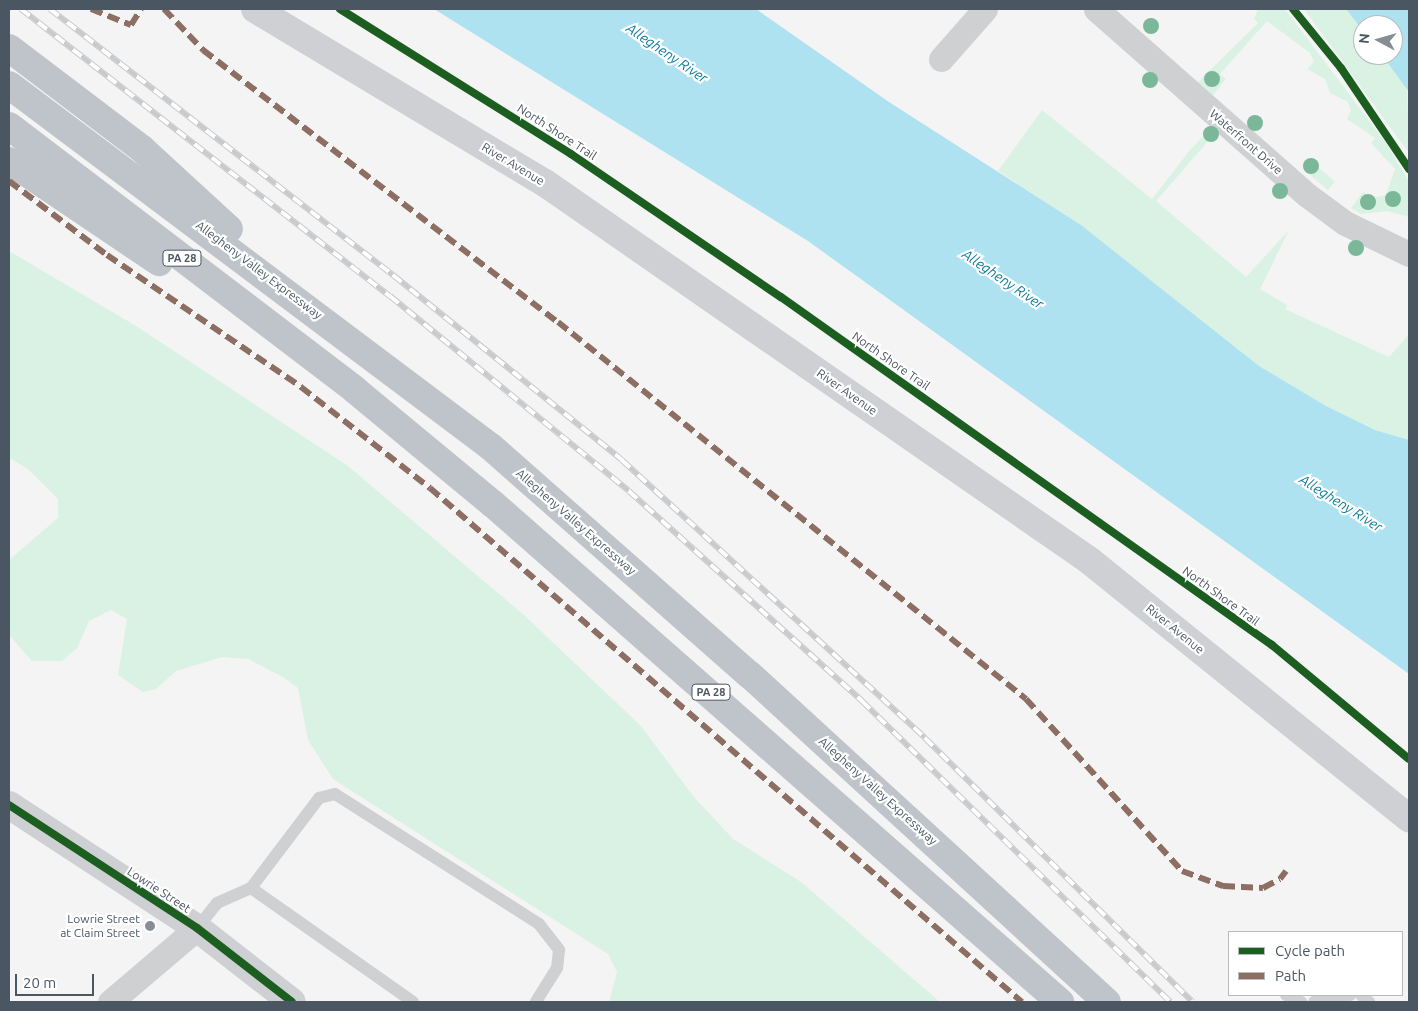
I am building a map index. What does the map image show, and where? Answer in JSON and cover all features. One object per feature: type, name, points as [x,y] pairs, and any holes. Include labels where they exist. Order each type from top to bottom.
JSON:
[{"type":"highway","points":[[9,48],[142,149],[343,332]]},
{"type":"highway","name":"Allegheny Valley Expressway","points":[[9,85],[343,332],[492,447],[765,689],[1107,1002]]},
{"type":"highway","name":"PA 28","points":[[9,126],[355,390],[728,707],[1060,1002]]},
{"type":"highway","points":[[9,161],[355,390]]},
{"type":"street","name":"River Avenue","points":[[255,9],[545,182],[1090,561],[1409,818]]},
{"type":"street","points":[[941,59],[985,9]]},
{"type":"street","name":"Waterfront Drive","points":[[1096,9],[1307,195],[1346,223],[1409,254]]},
{"type":"street","name":"Lowrie Street","points":[[9,805],[197,928],[292,1002]]},
{"type":"street","points":[[110,1002],[197,928]]},
{"type":"lane","points":[[197,928],[217,903],[251,888],[319,798],[335,794],[539,924],[560,950],[557,968],[536,1002]]},
{"type":"lane","points":[[251,888],[413,1002]]},
{"type":"lane","points":[[1288,996],[1301,1002]]},
{"type":"lane","points":[[1314,1002],[1345,996]]},
{"type":"green space","points":[[1258,9],[1285,9],[1386,143],[1409,182],[1409,217],[1387,211],[1361,214],[1351,208],[1363,192],[1373,198],[1386,195],[1395,169],[1371,143],[1375,138],[1347,119],[1351,111],[1348,102],[1330,93],[1325,79],[1307,69],[1314,62],[1310,53],[1267,21],[1220,74],[1226,79],[1213,95],[1198,82],[1258,23],[1254,19]]},
{"type":"green space","points":[[1304,9],[1346,9],[1353,18],[1353,65],[1390,65],[1407,88],[1409,153]]},
{"type":"green space","points":[[1042,110],[1152,199],[1190,150],[1212,128],[1216,132],[1156,201],[1246,277],[1289,230],[1260,289],[1287,305],[1285,309],[1389,357],[1409,334],[1409,440],[1375,430],[1326,406],[1259,366],[1081,225],[998,171]]},
{"type":"green space","points":[[1310,160],[1335,182],[1328,190],[1303,168]]},
{"type":"green space","points":[[9,251],[136,326],[348,466],[525,616],[641,726],[693,796],[733,839],[801,882],[940,1002],[609,1002],[617,972],[608,954],[333,779],[308,740],[298,688],[283,677],[248,659],[222,657],[176,671],[156,689],[143,692],[118,675],[127,619],[111,610],[89,621],[77,648],[62,661],[32,661],[9,635],[9,560],[58,518],[58,499],[28,469],[9,458]]},
{"type":"water","name":"Allegheny River","points":[[434,9],[756,9],[889,102],[1081,225],[1259,366],[1326,406],[1375,430],[1409,440],[1409,674],[808,241]]},
{"type":"water","points":[[1346,9],[1409,9],[1409,92],[1389,65],[1403,65],[1403,15],[1353,15],[1353,18]]},
{"type":"railway","points":[[21,9],[390,296],[629,491],[862,701],[1170,1002]]},
{"type":"railway","points":[[50,9],[393,275],[622,460],[925,738],[1193,1002]]},
{"type":"marked path","points":[[91,9],[131,25],[141,9]]},
{"type":"marked path","points":[[164,9],[203,50],[558,322],[1026,699],[1182,871],[1223,886],[1263,888],[1280,879],[1286,871]]},
{"type":"marked path","points":[[9,181],[107,255],[301,387],[430,488],[1022,1002]]},
{"type":"cycle path","name":"North Shore Trail","points":[[340,9],[571,154],[781,297],[1272,645],[1409,759]]},
{"type":"cycle path","points":[[1293,9],[1341,68],[1409,169]]},
{"type":"cycle path","points":[[9,805],[197,928],[292,1002]]},
{"type":"place","name":"Lowrie Street at Claim Street","points":[[150,926]]}]
